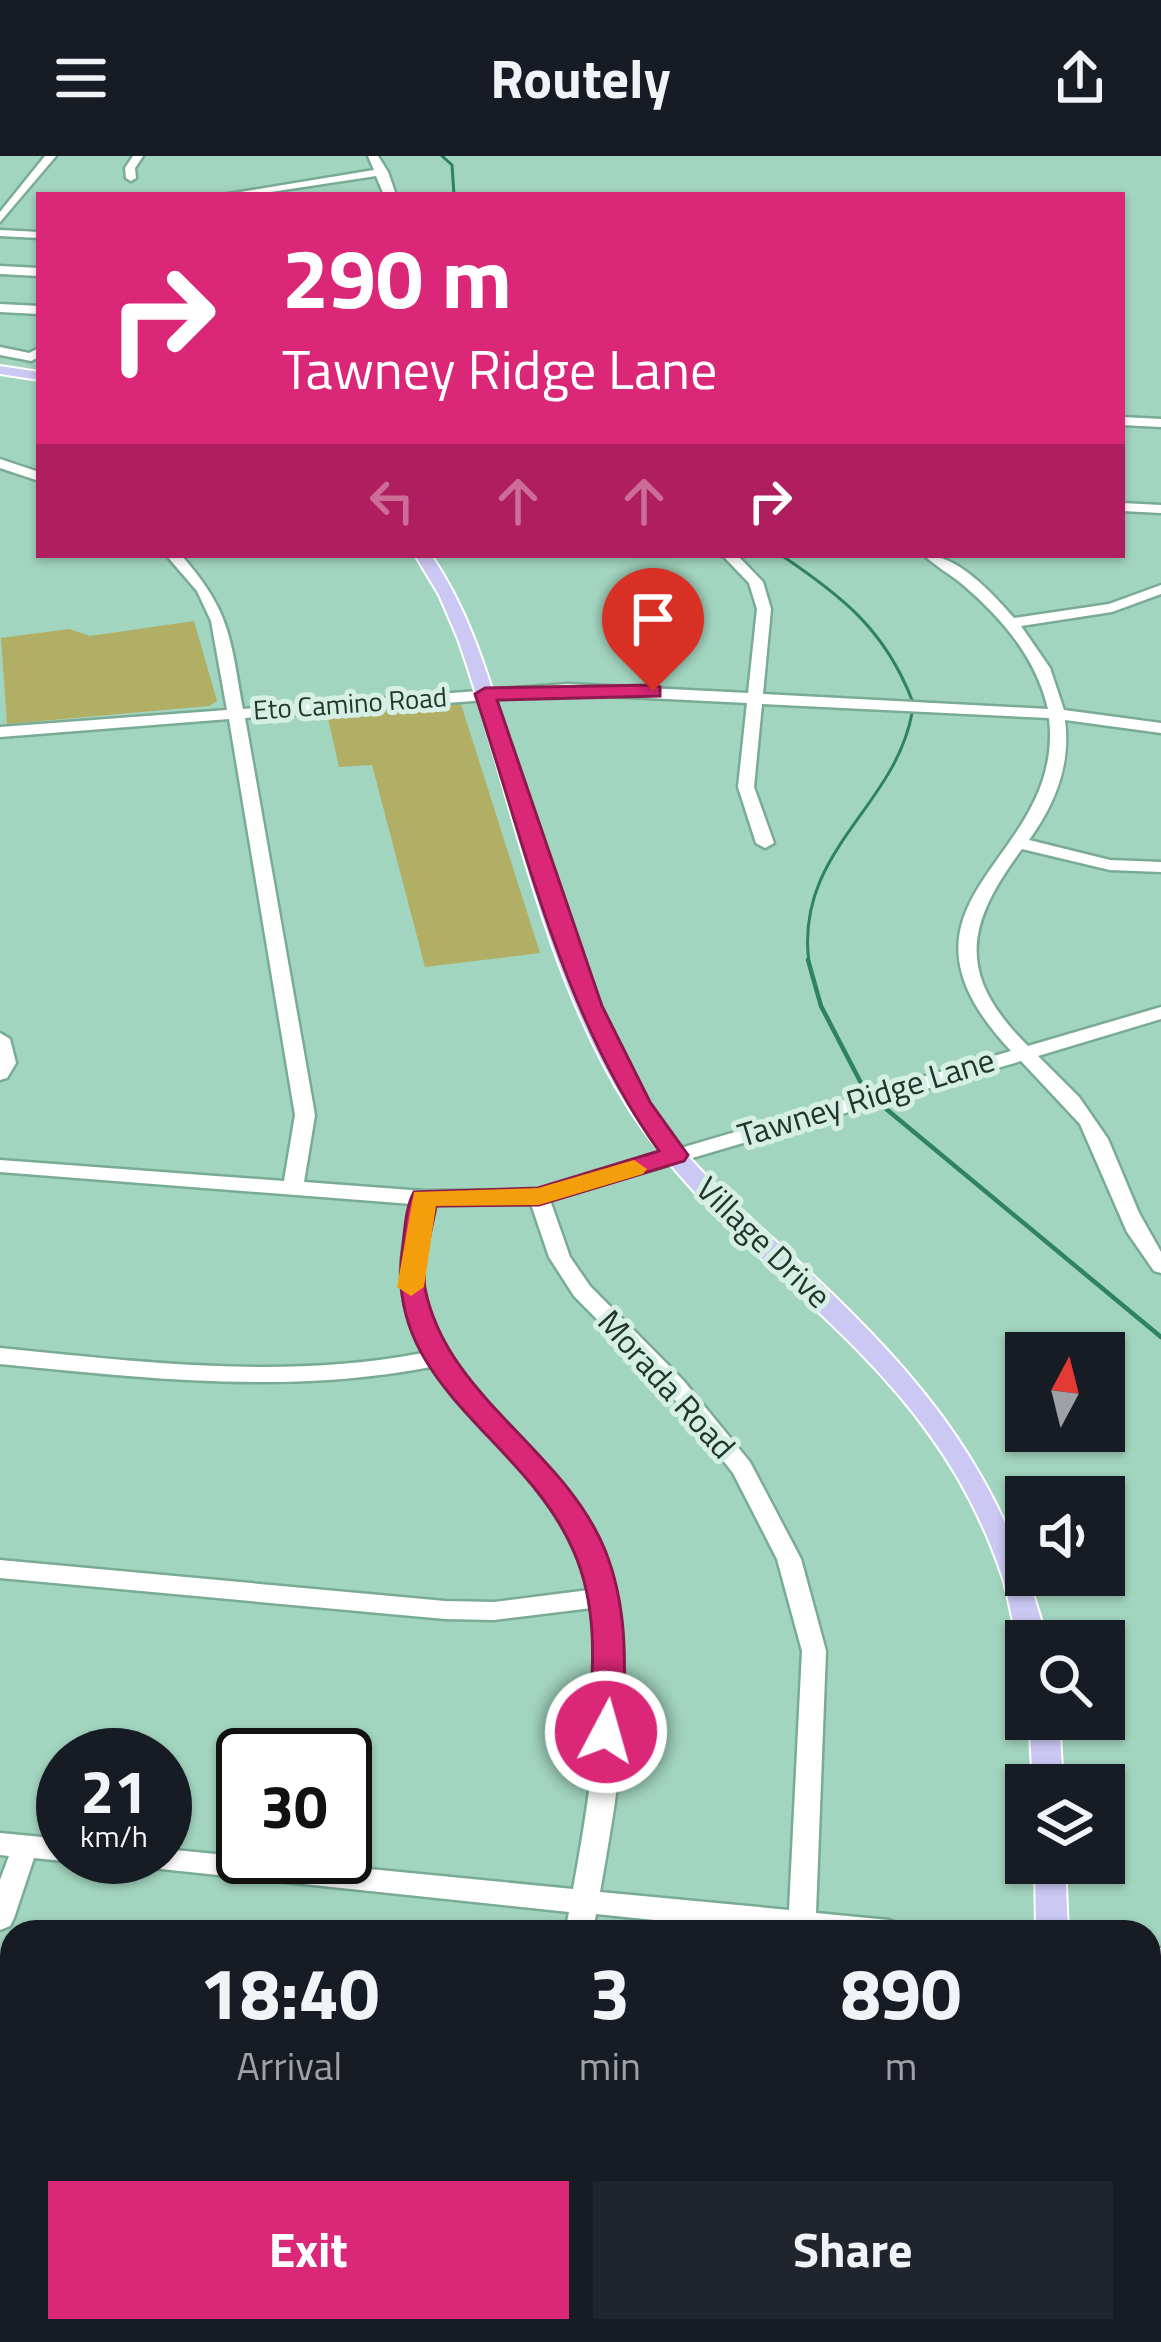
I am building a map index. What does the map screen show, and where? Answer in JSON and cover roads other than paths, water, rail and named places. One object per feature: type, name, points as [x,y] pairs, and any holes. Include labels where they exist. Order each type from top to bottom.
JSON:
[{"type":"main road","points":[[0,370],[36,376]]},
{"type":"main road","name":"Village Drive","points":[[425,558],[449,595],[590,1006],[638,1103],[675,1155],[924,1402],[969,1468],[999,1531],[1027,1620]]},
{"type":"main road","points":[[1051,1884],[1052,1920]]},
{"type":"street","points":[[0,219],[51,156]]},
{"type":"street","points":[[131,178],[130,168],[138,156]]},
{"type":"street","points":[[373,156],[390,192]]},
{"type":"street","points":[[243,192],[383,172]]},
{"type":"street","points":[[294,182],[302,192]]},
{"type":"street","points":[[0,233],[36,235]]},
{"type":"street","points":[[0,270],[36,272]]},
{"type":"street","points":[[0,308],[36,310]]},
{"type":"street","points":[[0,351],[36,354]]},
{"type":"street","points":[[1125,421],[1161,422]]},
{"type":"street","points":[[0,464],[36,476]]},
{"type":"street","points":[[1125,507],[1161,509]]},
{"type":"street","points":[[176,558],[203,590],[219,621],[305,1115],[293,1188]]},
{"type":"street","points":[[732,558],[756,583],[763,600],[746,787],[765,843]]},
{"type":"street","points":[[936,558],[1015,622],[1042,665],[1059,714],[1052,781],[1042,809],[979,896],[967,938],[976,989],[1022,1050],[1089,1122],[1125,1214],[1161,1266]]},
{"type":"street","points":[[1015,622],[1156,597]]},
{"type":"street","name":"Eto Camino Road","points":[[0,732],[602,689],[1059,714],[1161,728]]},
{"type":"street","points":[[1019,843],[1110,865],[1161,867]]},
{"type":"street","name":"Tawney Ridge Lane","points":[[0,1166],[424,1198],[539,1197],[1022,1050],[1161,1013]]},
{"type":"street","points":[[0,1039],[6,1063],[0,1074]]},
{"type":"street","name":"Morada Road","points":[[539,1197],[560,1257],[582,1291],[675,1385],[742,1468],[789,1559],[814,1651],[802,1920]]},
{"type":"street","points":[[424,1198],[410,1284],[434,1359],[571,1514],[604,1597],[612,1665],[581,1920]]},
{"type":"street","points":[[0,1356],[272,1380],[367,1375],[434,1359]]},
{"type":"street","points":[[0,1569],[445,1610],[494,1611],[604,1597]]},
{"type":"street","points":[[0,1918],[12,1846]]},
{"type":"street","points":[[192,1863],[585,1900],[740,1920]]},
{"type":"waterway","points":[[442,156],[452,165],[454,192]]},
{"type":"waterway","points":[[785,558],[823,585],[875,634],[912,700]]},
{"type":"waterway","points":[[809,963],[808,924],[816,890],[887,777],[912,713]]},
{"type":"waterway","points":[[808,960],[821,1006],[861,1083]]},
{"type":"waterway","points":[[885,1108],[1161,1337]]}]
